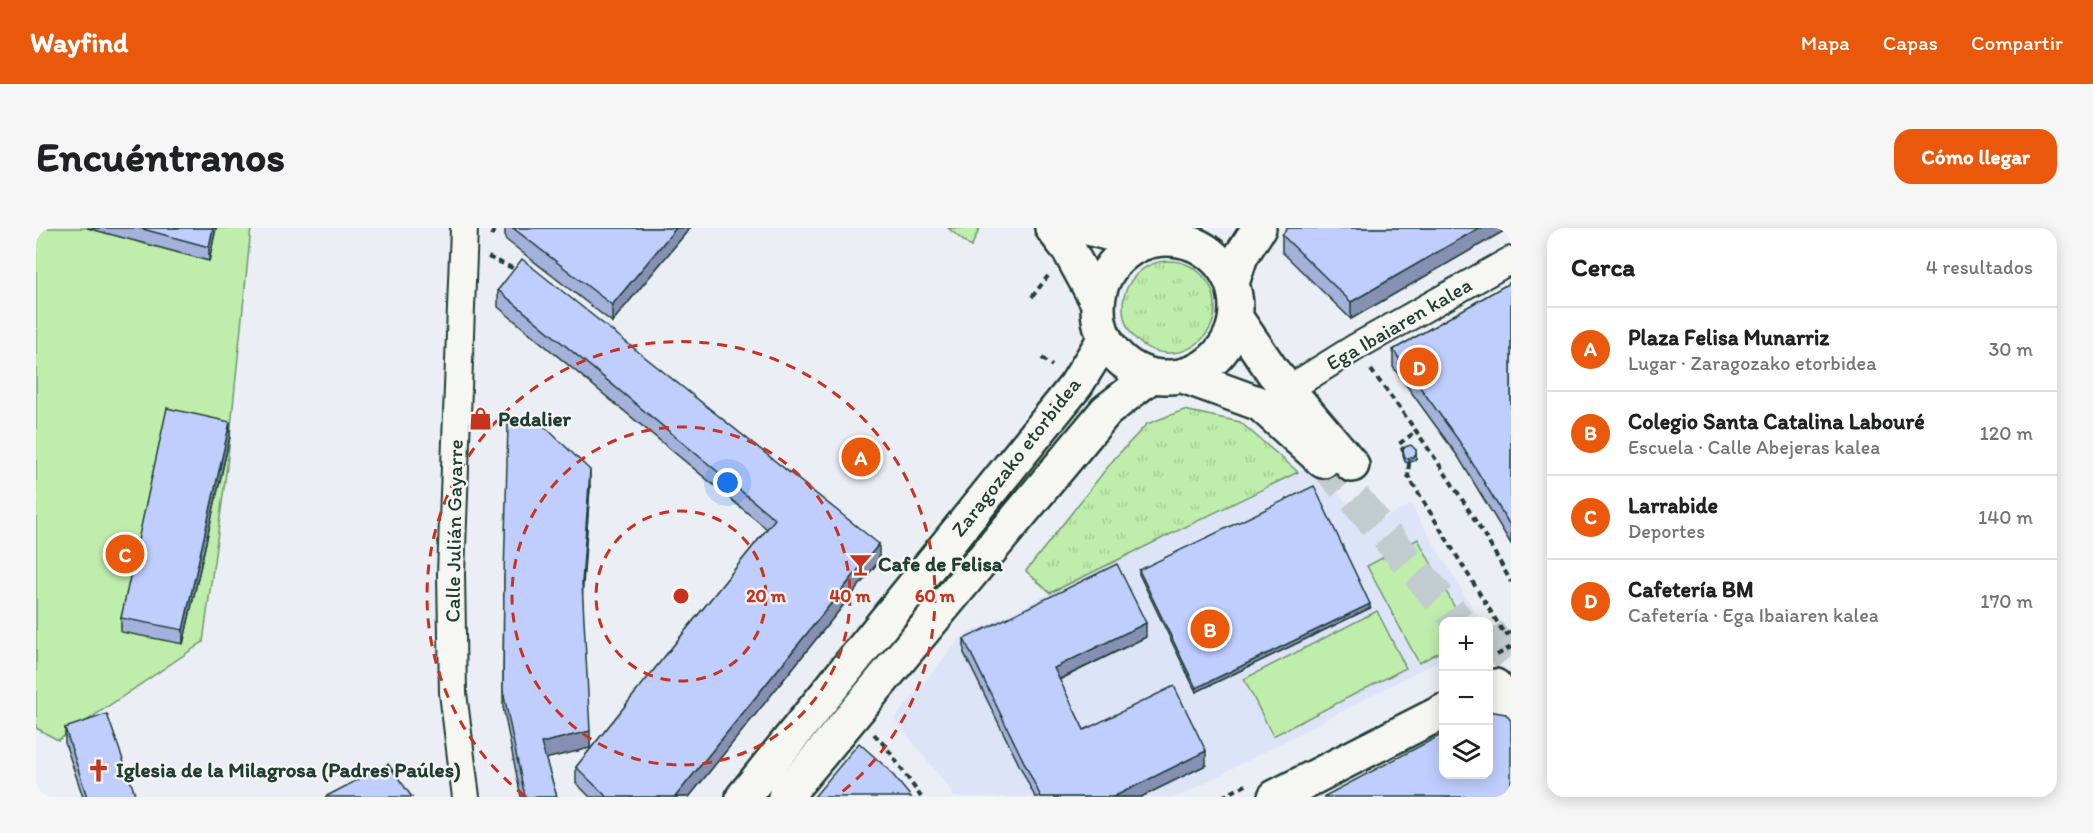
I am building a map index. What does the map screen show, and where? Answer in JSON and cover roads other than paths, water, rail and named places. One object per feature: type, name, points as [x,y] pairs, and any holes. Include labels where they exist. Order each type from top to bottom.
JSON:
[{"type":"main road","points":[[1052,228],[1069,250],[1098,303]]},
{"type":"main road","points":[[1088,228],[1171,237],[1193,244],[1209,254],[1222,267],[1232,283],[1236,300],[1236,318],[1232,334],[1224,349],[1199,371],[1167,376]]},
{"type":"main road","points":[[1232,283],[1241,256],[1259,228]]},
{"type":"main road","points":[[1171,237],[1127,252],[1112,266],[1102,283],[1098,303],[1099,321],[1113,351],[1137,370],[1167,376],[1260,404],[1338,463],[1236,318]]},
{"type":"main road","name":"Zaragozako etorbidea","points":[[743,797],[1076,385],[1105,338]]},
{"type":"main road","name":"Zaragozako etorbidea","points":[[785,797],[1106,411],[1167,376]]},
{"type":"main road","points":[[1275,797],[1439,713]]},
{"type":"street","name":"Calle Julián Gayarre","points":[[464,228],[451,574],[453,693],[466,797]]},
{"type":"street","name":"Ega Ibaiaren kalea","points":[[1287,390],[1356,347],[1511,260]]},
{"type":"tunnel","points":[[1323,461],[1455,617]]},
{"type":"tunnel","points":[[1493,638],[1511,660]]},
{"type":"place","name":"Cafetería BM","points":[[1419,367]]},
{"type":"place","name":"Pedalier","points":[[480,419]]},
{"type":"place","name":"Plaza Felisa Munarriz","points":[[861,457]]},
{"type":"place","name":"Larrabide","points":[[125,554]]},
{"type":"place","name":"Cafe de Felisa","points":[[860,564]]},
{"type":"place","name":"Colegio Santa Catalina Labouré","points":[[1210,629]]},
{"type":"place","name":"Iglesia de la Milagrosa (Padres Paúles)","points":[[98,770]]}]
